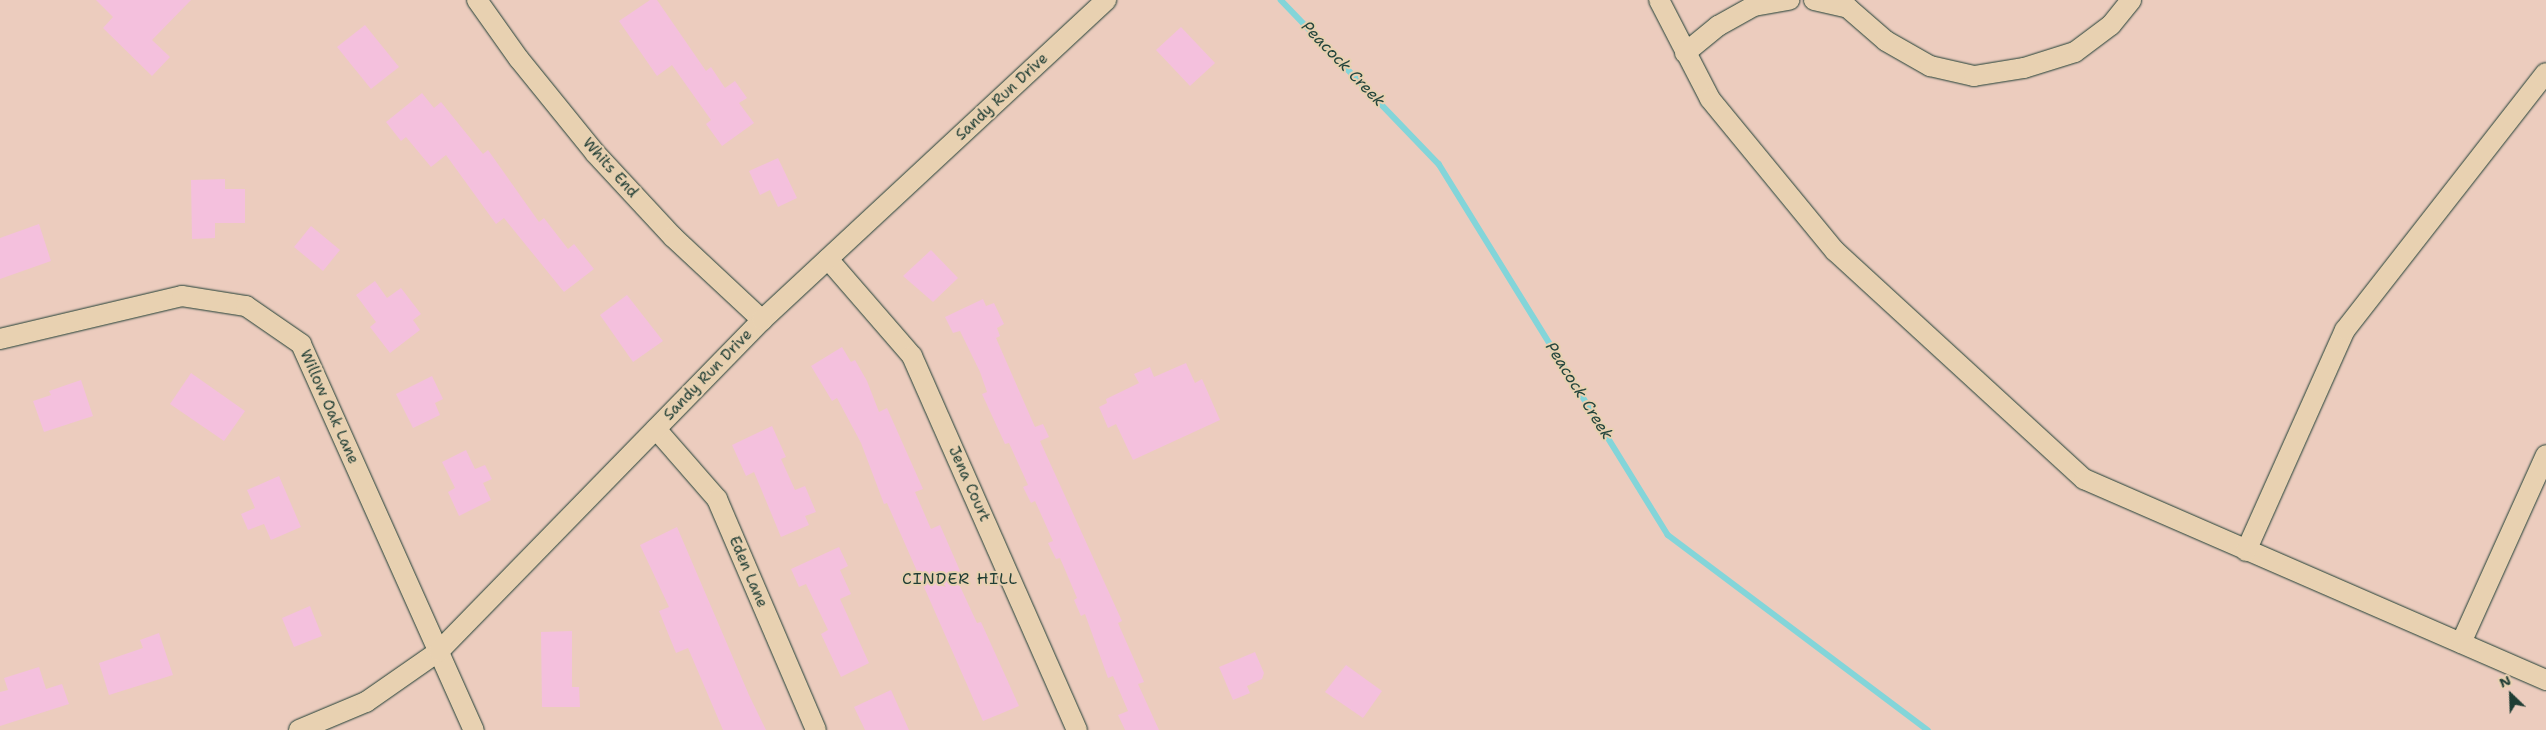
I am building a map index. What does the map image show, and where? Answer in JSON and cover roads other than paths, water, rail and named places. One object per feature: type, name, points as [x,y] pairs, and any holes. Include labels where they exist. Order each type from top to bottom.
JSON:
[{"type":"street","name":"Whits End","points":[[477,0],[519,59],[595,153],[673,237],[762,320]]},
{"type":"street","name":"Sandy Run Drive","points":[[300,730],[366,702],[439,650],[762,320],[1106,0]]},
{"type":"street","points":[[1659,0],[1710,99],[1835,251],[2084,479],[2546,680]]},
{"type":"street","points":[[1686,53],[1718,26],[1754,6],[1789,0]]},
{"type":"street","points":[[1814,0],[1848,8],[1886,41],[1930,66],[1974,76],[2024,68],[2074,52],[2111,25],[2131,0]]},
{"type":"street","points":[[2246,551],[2346,330],[2546,73]]},
{"type":"street","name":"Jena Court","points":[[828,259],[912,356],[1078,730]]},
{"type":"street","name":"Willow Oak Lane","points":[[0,339],[182,296],[246,306],[301,344],[474,730]]},
{"type":"street","name":"Eden Lane","points":[[656,429],[717,499],[816,730]]},
{"type":"street","points":[[2461,643],[2546,455]]},
{"type":"waterway","name":"Peacock Creek","points":[[1281,0],[1439,164],[1668,535],[1928,730]]},
{"type":"district","name":"CINDER HILL","points":[[960,579]]}]
